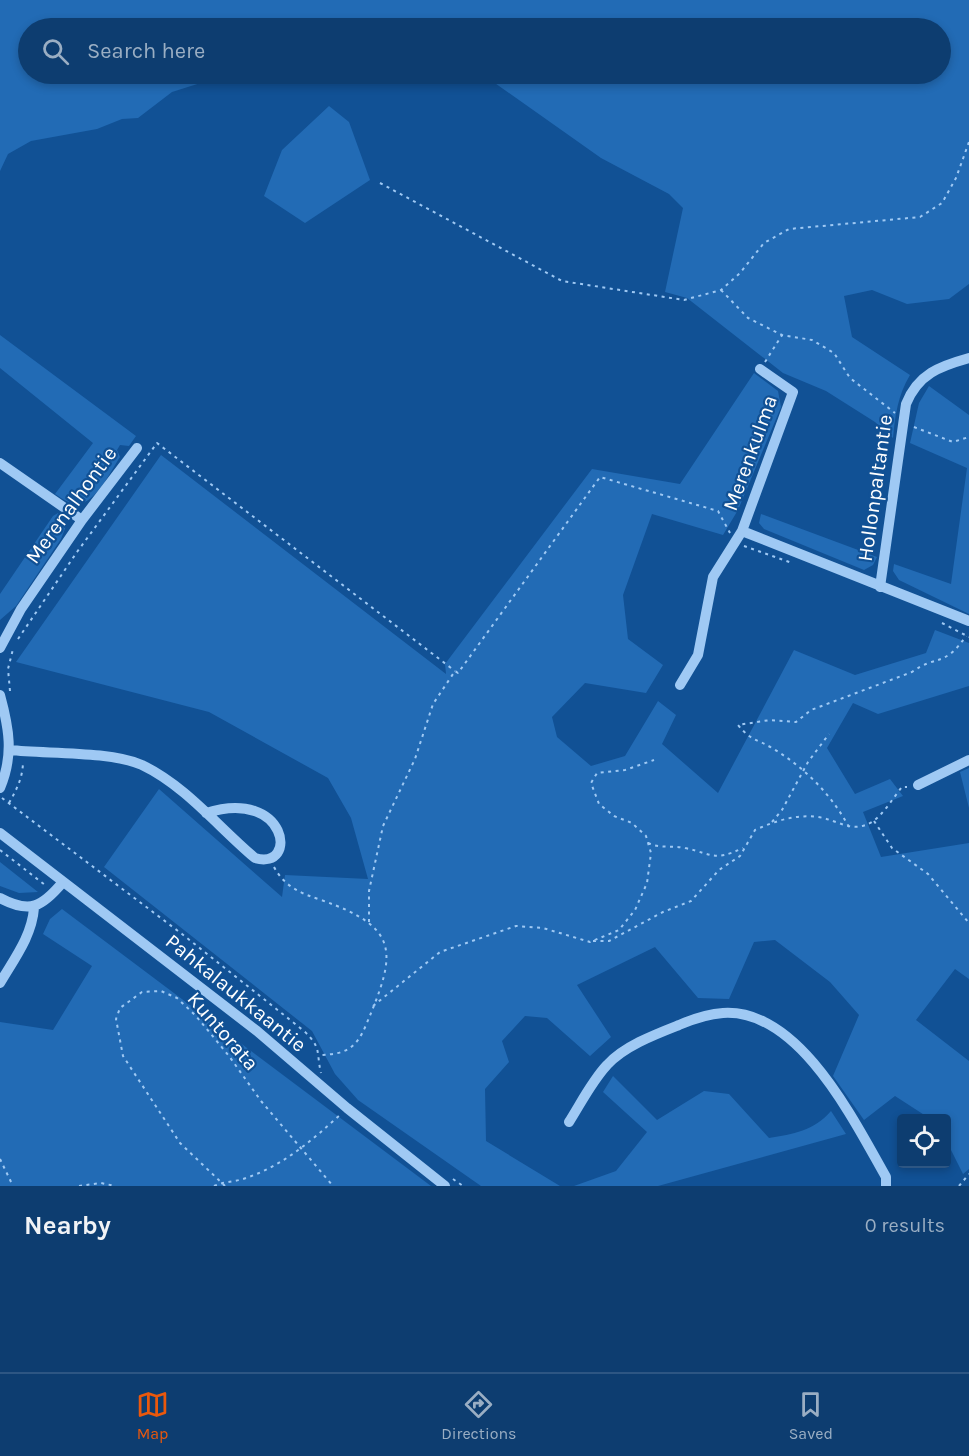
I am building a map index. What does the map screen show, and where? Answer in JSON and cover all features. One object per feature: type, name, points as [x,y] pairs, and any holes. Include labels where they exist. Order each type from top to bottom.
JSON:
[{"type":"street","name":"Hollonpaltantie","points":[[880,587],[903,420],[911,392],[928,373],[969,358]]},
{"type":"street","name":"Merenkulma","points":[[742,531],[793,392],[760,369]]},
{"type":"street","name":"Merenalhontie","points":[[1,644],[82,520],[137,447]]},
{"type":"street","points":[[0,463],[82,520]]},
{"type":"street","points":[[680,685],[698,655],[713,577],[742,531],[969,621]]},
{"type":"street","points":[[0,695],[9,731],[10,750],[7,772],[0,788]]},
{"type":"street","points":[[10,750],[106,758],[141,765],[158,775],[206,813],[255,858],[269,859],[280,848],[282,836],[271,818],[248,808],[225,807],[206,813]]},
{"type":"street","points":[[918,785],[969,760]]},
{"type":"street","name":"Pahkalaukkaantie","points":[[0,833],[257,1031],[347,1108],[448,1181]]},
{"type":"street","points":[[0,898],[14,905],[34,908],[55,892],[63,882]]},
{"type":"street","points":[[0,983],[27,938],[33,922],[34,908]]},
{"type":"street","points":[[569,1122],[606,1066],[623,1052],[700,1017],[724,1013],[744,1015],[775,1028],[799,1048],[821,1074],[854,1119],[886,1177],[886,1186]]},
{"type":"path","points":[[380,183],[562,281],[684,300],[721,290],[740,273],[764,243],[789,229],[920,217],[942,203],[969,142]]},
{"type":"path","points":[[721,290],[748,318],[782,335],[812,340],[834,353],[850,378],[903,420],[925,433],[953,442],[969,437]]},
{"type":"path","points":[[760,369],[782,335]]},
{"type":"path","points":[[12,699],[8,669],[13,648],[77,552],[157,443],[458,673],[600,477],[718,511],[735,543]]},
{"type":"path","points":[[849,827],[823,789],[803,770],[770,747],[749,739],[738,725],[770,720],[796,722],[811,710],[912,672],[925,663],[936,664],[956,651],[966,636]]},
{"type":"path","points":[[369,922],[369,891],[383,826],[415,759],[433,704],[455,671]]},
{"type":"path","points":[[772,822],[782,810],[803,770],[829,734]]},
{"type":"path","points":[[9,803],[23,772],[22,751]]},
{"type":"path","points":[[590,942],[619,930],[635,910],[646,883],[651,854],[646,836],[632,823],[614,816],[599,804],[591,783],[597,773],[625,770],[654,760]]},
{"type":"path","points":[[373,1006],[440,952],[516,926],[543,928],[590,942],[609,941],[663,912],[691,901],[719,870],[740,856],[755,830],[772,822],[795,817],[819,818],[859,828],[874,821],[902,787],[918,785]]},
{"type":"path","points":[[0,796],[182,934],[304,1031],[315,1042],[321,1055],[323,1078]]},
{"type":"path","points":[[874,821],[892,848],[928,874],[951,898],[969,923]]},
{"type":"path","points":[[648,843],[658,847],[684,848],[707,856],[727,855],[744,848]]},
{"type":"path","points":[[0,850],[55,892]]},
{"type":"path","points":[[269,859],[279,878],[289,887],[352,911],[369,922],[382,935],[387,951],[387,965],[373,1006],[355,1043],[341,1054],[321,1055]]},
{"type":"path","name":"Kuntorata","points":[[225,1186],[180,1143],[123,1056],[116,1019],[120,1008],[142,992],[161,991],[177,998],[229,1056],[261,1101],[333,1186]]},
{"type":"path","points":[[214,1186],[222,1182],[244,1179],[279,1164],[302,1148],[347,1108]]},
{"type":"path","points":[[0,1159],[14,1186]]},
{"type":"path","points":[[959,1186],[969,1174]]},
{"type":"path","points":[[448,1181],[463,1186]]},
{"type":"path","points":[[79,1186],[101,1182],[115,1186]]},
{"type":"shaded area","points":[[0,0],[969,0],[969,284],[949,299],[907,304],[872,290],[844,296],[852,337],[910,375],[898,405],[893,438],[875,422],[826,391],[783,373],[687,298],[665,292],[683,208],[669,194],[601,158],[496,84],[951,84],[951,18],[18,18],[18,84],[197,84],[172,92],[138,118],[122,119],[97,129],[31,141],[8,154],[0,171]]},
{"type":"shaded area","points":[[329,106],[349,122],[370,180],[305,223],[264,196],[282,150]]},
{"type":"shaded area","points":[[0,335],[136,436],[129,446],[120,445],[117,450],[120,457],[100,488],[87,501],[80,504],[72,503],[55,494],[93,443],[0,368]]},
{"type":"shaded area","points":[[754,373],[778,391],[781,407],[738,510],[723,535],[652,514],[623,595],[628,639],[663,665],[646,693],[585,683],[552,717],[557,737],[591,766],[625,756],[658,701],[676,715],[662,744],[718,793],[794,650],[855,675],[926,653],[935,630],[969,643],[969,686],[878,714],[853,703],[827,748],[855,794],[890,779],[903,796],[863,812],[881,857],[969,843],[969,979],[955,969],[916,1020],[969,1061],[969,1169],[963,1174],[951,1150],[951,1114],[923,1114],[895,1096],[864,1120],[833,1076],[859,1015],[830,982],[775,940],[754,942],[729,999],[698,998],[655,947],[577,985],[611,1037],[590,1056],[547,1018],[525,1016],[502,1041],[509,1062],[485,1089],[486,1141],[560,1186],[481,1186],[358,1100],[335,1074],[312,1031],[104,867],[159,789],[282,897],[285,875],[368,879],[351,818],[328,778],[209,712],[16,662],[161,455],[446,674],[445,664],[592,469],[680,484]]},
{"type":"shaded area","points":[[929,386],[969,415],[969,614],[899,580],[893,571],[894,564],[951,584],[967,468],[910,443],[919,403]]},
{"type":"shaded area","points":[[58,513],[66,526],[61,539],[16,606],[0,620],[0,594],[53,516]]},
{"type":"shaded area","points":[[761,514],[877,557],[873,565],[864,570],[764,529],[759,523]]},
{"type":"shaded area","points":[[969,768],[969,808],[960,772]]},
{"type":"shaded area","points":[[0,862],[38,892],[19,893],[0,886]]},
{"type":"shaded area","points":[[62,909],[431,1186],[0,1186],[0,1022],[53,1030],[92,966],[43,934],[50,919]]},
{"type":"shaded area","points":[[613,1076],[657,1120],[704,1091],[729,1094],[769,1138],[795,1133],[810,1127],[831,1111],[846,1134],[658,1186],[574,1186],[616,1171],[647,1132],[603,1092]]}]
